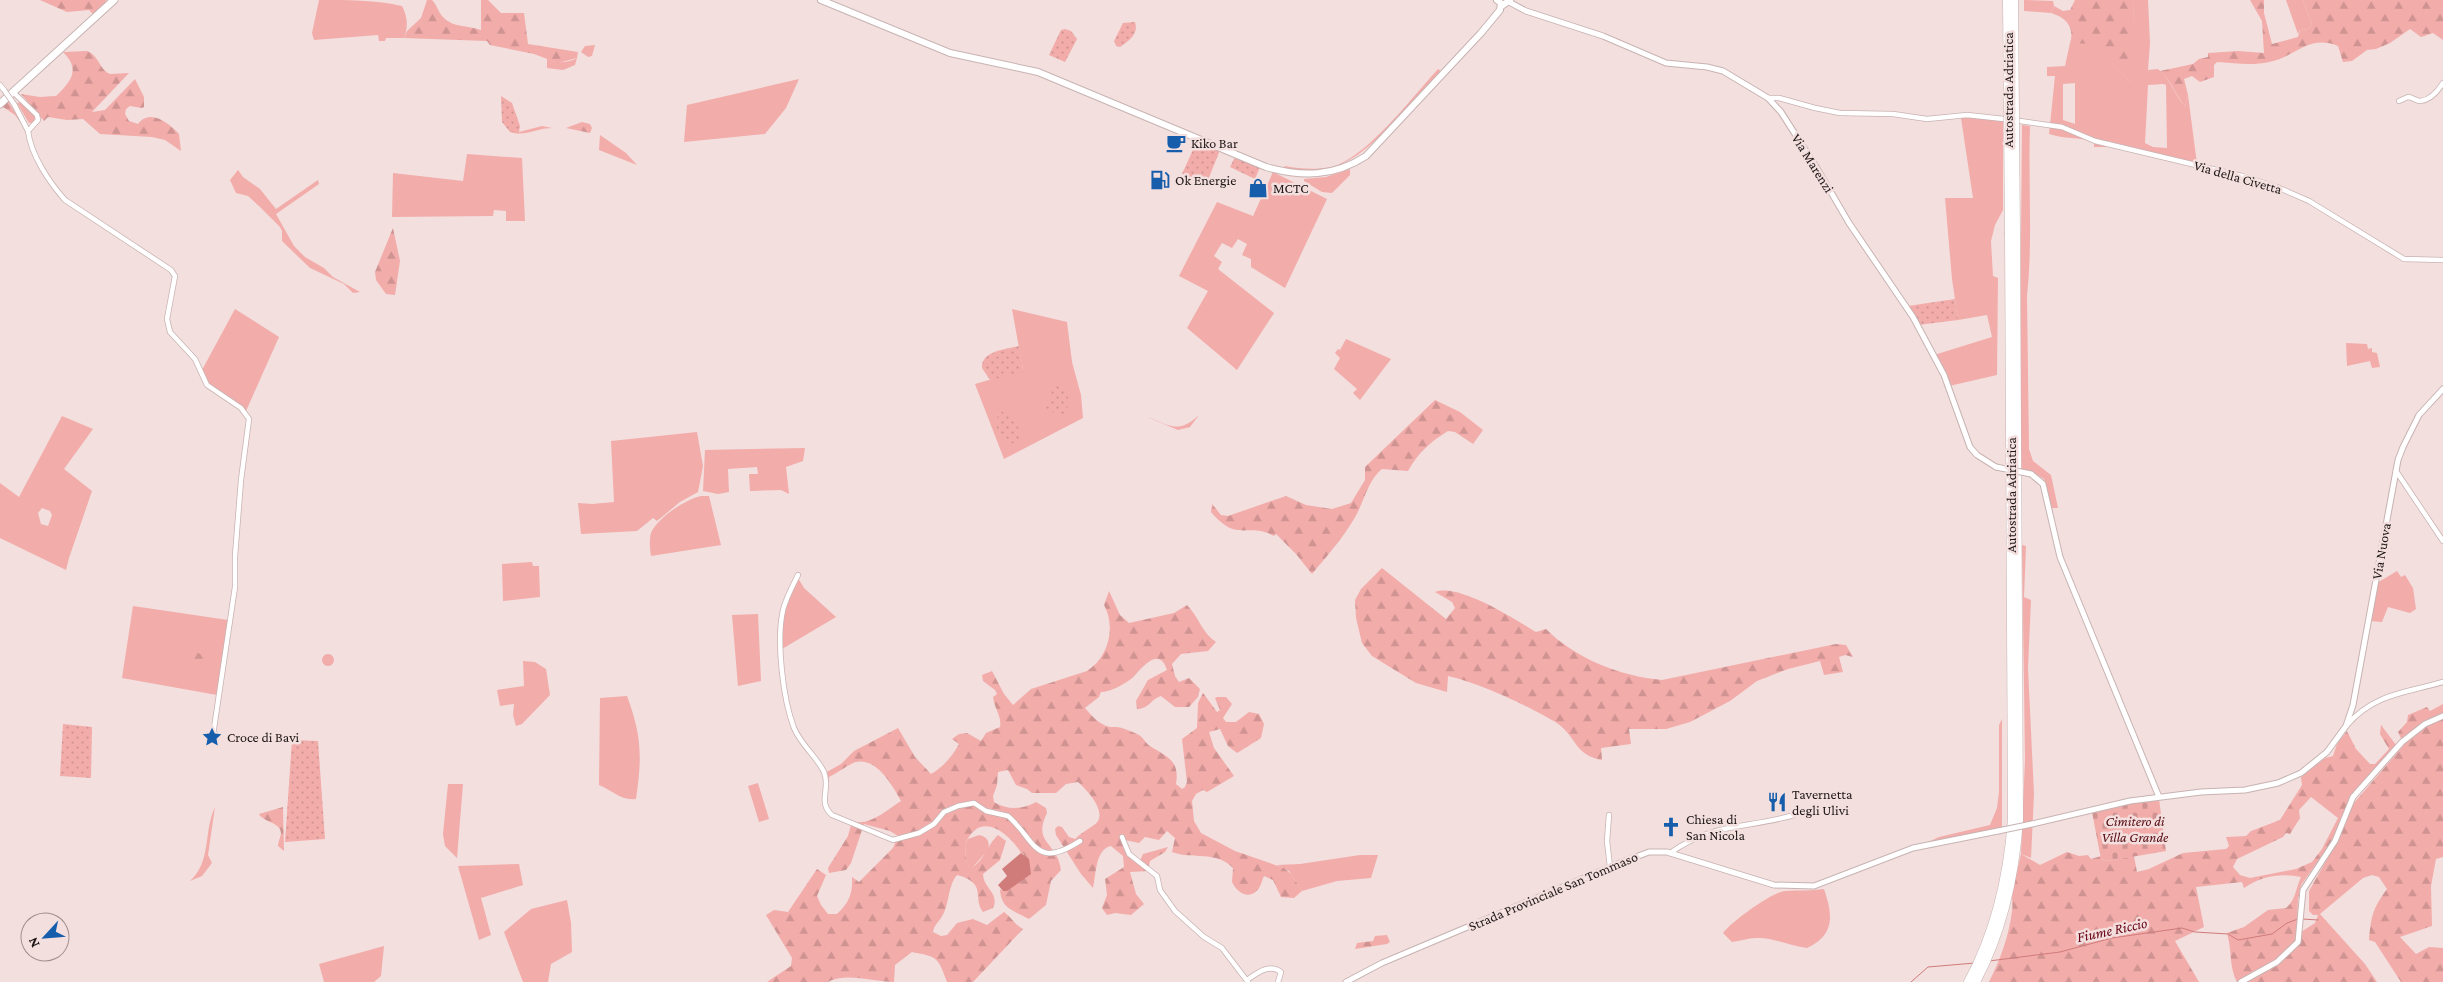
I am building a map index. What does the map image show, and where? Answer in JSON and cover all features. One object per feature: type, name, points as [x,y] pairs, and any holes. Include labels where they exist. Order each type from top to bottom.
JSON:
[{"type":"highway","name":"Autostrada Adriatica","points":[[2008,0],[2012,234]]},
{"type":"highway","name":"Autostrada Adriatica","points":[[1976,982],[2003,915],[2008,877],[2012,801],[2014,0]]},
{"type":"highway","name":"Autostrada Adriatica","points":[[1968,982],[1985,944],[2008,877]]},
{"type":"main road","points":[[0,104],[114,0]]},
{"type":"main road","points":[[821,0],[913,40],[950,53],[1038,72],[1266,167],[1286,172],[1317,174],[1348,165],[1366,156],[1481,33],[1500,10],[1499,2],[1510,1]]},
{"type":"street","name":"Via Marenzi","points":[[1510,1],[1526,10],[1604,36],[1666,63],[1706,67],[1723,71],[1768,98],[1781,112],[1849,223],[1913,317],[1944,376],[1970,447],[1977,455],[1996,467],[2032,474],[2043,484],[2060,557],[2159,798]]},
{"type":"street","points":[[2399,101],[2408,97],[2419,101],[2427,98],[2436,94],[2443,83]]},
{"type":"street","points":[[0,85],[14,104],[55,189],[65,200],[170,270],[175,276],[167,318],[170,332],[195,359],[207,385],[241,408],[250,419],[241,480],[235,556],[235,587],[213,735]]},
{"type":"street","points":[[15,90],[37,115],[38,120],[28,131]]},
{"type":"street","points":[[1768,98],[1779,98],[1840,113],[1893,114],[1927,119],[1967,115],[2004,119]]},
{"type":"street","name":"Via della Civetta","points":[[2020,121],[2062,127],[2095,141],[2242,176],[2277,187],[2309,201],[2404,259],[2443,260]]},
{"type":"street","name":"Via Nuova","points":[[2346,726],[2353,705],[2396,471],[2403,446],[2412,427],[2424,409],[2443,389]]},
{"type":"street","points":[[2396,471],[2443,541]]},
{"type":"street","points":[[798,575],[787,596],[783,613],[782,660],[789,709],[794,727],[806,750],[824,772],[823,801],[826,810],[832,815],[893,840],[919,833],[934,824],[944,812],[958,806],[974,803],[986,812],[1008,816],[1026,840],[1038,850],[1047,853],[1058,852],[1080,841]]},
{"type":"street","name":"Via Nuova","points":[[1998,831],[2130,801],[2245,790],[2284,782],[2316,763],[2327,752],[2354,716],[2375,702],[2400,692],[2443,682]]},
{"type":"street","points":[[2241,982],[2277,962],[2294,948],[2298,942],[2301,896],[2306,882],[2335,841],[2353,797],[2402,742],[2420,727],[2443,716]]},
{"type":"street","points":[[1609,815],[1607,841],[1610,866]]},
{"type":"street","points":[[1670,853],[1709,831],[1772,821],[1794,815]]},
{"type":"street","name":"Strada Provinciale San Tommaso","points":[[1345,982],[1382,963],[1610,866],[1644,854],[1670,853],[1774,885],[1814,886],[1912,848],[1998,831]]},
{"type":"street","points":[[1122,837],[1129,854],[1157,876],[1160,890],[1175,911],[1204,937],[1222,948],[1248,981],[1268,968],[1274,968],[1281,972],[1278,982]]},
{"type":"green space","points":[[40,0],[107,1],[93,14],[89,10],[67,12]]},
{"type":"green space","points":[[319,0],[372,1],[402,6],[407,22],[404,38],[386,38],[385,41],[379,41],[378,35],[314,40],[312,33]]},
{"type":"green space","points":[[427,0],[432,0],[447,21],[456,25],[481,30],[481,0],[488,0],[501,13],[524,13],[528,44],[578,52],[577,58],[558,63],[534,54],[490,45],[487,41],[404,38],[407,31],[421,18]]},
{"type":"green space","points":[[2024,0],[2053,1],[2054,6],[2051,13],[2024,11]]},
{"type":"green space","points":[[2075,0],[2134,0],[2132,83],[2093,44],[2070,43],[2071,33],[2068,24],[2061,17],[2051,13],[2054,6],[2063,11],[2070,10]]},
{"type":"green space","points":[[2134,0],[2148,0],[2150,43],[2148,70],[2158,69],[2185,106],[2188,95],[2197,164],[2108,141],[2106,147],[2094,147],[2094,142],[2049,134],[2055,76],[2047,76],[2047,67],[2065,66],[2070,43],[2093,43],[2131,82]],"holes":[[[2075,83],[2075,124],[2063,120],[2063,84]],[[2148,85],[2166,85],[2167,148],[2153,147],[2145,143]]]},
{"type":"green space","points":[[2250,0],[2264,0],[2264,13],[2272,44],[2298,37],[2300,30],[2308,29],[2312,25],[2303,0],[2443,0],[2443,40],[2433,33],[2421,37],[2410,29],[2390,43],[2376,49],[2367,50],[2352,61],[2343,62],[2338,46],[2318,43],[2310,44],[2287,56],[2269,62],[2249,64],[2217,62],[2214,65],[2214,77],[2200,82],[2192,76],[2184,79],[2188,95],[2185,106],[2168,79],[2160,71],[2193,64],[2199,59],[2208,57],[2208,53],[2238,51],[2264,53],[2262,21]]},
{"type":"green space","points":[[2286,0],[2303,0],[2312,25],[2308,29],[2300,30],[2298,34]]},
{"type":"green space","points":[[1135,22],[1136,30],[1132,37],[1120,47],[1116,46],[1114,41],[1123,23]]},
{"type":"green space","points":[[1061,30],[1071,31],[1077,39],[1065,62],[1049,55]]},
{"type":"green space","points":[[595,45],[592,56],[588,57],[581,52],[585,46]]},
{"type":"green space","points":[[87,51],[95,56],[107,73],[129,73],[92,112],[105,110],[135,79],[144,97],[144,107],[130,106],[126,109],[125,114],[129,121],[138,124],[143,119],[154,117],[165,122],[179,134],[181,151],[165,140],[152,137],[100,134],[83,119],[67,120],[48,117],[44,121],[21,94],[40,97],[56,96],[70,80],[73,70],[72,64],[63,52]]},
{"type":"green space","points":[[547,58],[562,62],[577,58],[575,65],[563,70],[547,68]]},
{"type":"green space","points":[[1438,69],[1441,71],[1384,132],[1347,162],[1318,170],[1302,171],[1283,168],[1285,166],[1308,169],[1325,168],[1345,162],[1374,140]]},
{"type":"green space","points":[[799,79],[786,108],[765,134],[684,142],[687,105]]},
{"type":"green space","points":[[501,96],[512,103],[520,126],[519,132],[510,132],[502,122]]},
{"type":"green space","points":[[8,101],[22,124],[15,115],[3,107]]},
{"type":"green space","points":[[21,102],[36,116],[33,123],[29,123],[17,103]]},
{"type":"green space","points":[[1961,118],[2003,120],[2003,210],[1995,225],[1991,241],[1993,276],[1998,278],[1997,375],[1949,386],[1934,355],[1992,337],[1987,315],[1958,320],[1952,279],[1945,198],[1973,198]]},
{"type":"green space","points":[[582,122],[590,124],[592,128],[590,133],[566,128]]},
{"type":"green space","points":[[2022,125],[2030,126],[2030,254],[2027,296],[2029,449],[2033,461],[2051,475],[2058,508],[2050,508],[2044,479],[2019,468]]},
{"type":"green space","points":[[542,126],[552,128],[526,133],[510,132],[519,132]]},
{"type":"green space","points":[[600,135],[626,153],[637,165],[599,150]]},
{"type":"green space","points":[[1197,141],[1220,150],[1206,185],[1182,174]]},
{"type":"green space","points":[[467,154],[522,158],[525,221],[506,221],[506,211],[494,210],[493,216],[392,217],[393,173],[463,181]]},
{"type":"green space","points":[[1235,157],[1260,167],[1255,179],[1230,167]]},
{"type":"green space","points":[[1350,169],[1350,175],[1332,193],[1322,192],[1304,181],[1304,179],[1326,177]]},
{"type":"green space","points":[[238,170],[243,177],[260,189],[276,209],[318,180],[319,184],[276,214],[294,246],[305,257],[324,268],[333,277],[360,292],[353,293],[344,284],[310,268],[282,241],[280,227],[248,196],[236,193],[230,180]]},
{"type":"green space","points":[[1273,172],[1327,199],[1285,288],[1251,267],[1251,259],[1242,255],[1247,244],[1238,239],[1232,248],[1222,243],[1214,256],[1222,262],[1218,269],[1274,313],[1237,370],[1187,328],[1208,291],[1179,276],[1217,202],[1253,216]]},
{"type":"green space","points":[[393,228],[400,261],[395,295],[386,294],[376,280],[375,272]]},
{"type":"green space","points":[[1955,299],[1958,320],[1918,325],[1908,306]]},
{"type":"green space","points":[[235,309],[279,337],[246,411],[210,385],[205,380],[202,370]]},
{"type":"green space","points":[[1012,309],[1067,322],[1072,362],[1081,395],[1083,418],[1004,459],[975,384],[1023,370]]},
{"type":"green space","points":[[1346,339],[1391,359],[1360,400],[1353,393],[1357,389],[1334,369],[1340,358],[1335,353],[1338,349],[1340,350]]},
{"type":"green space","points":[[2346,343],[2367,344],[2368,349],[2372,348],[2372,352],[2377,353],[2380,367],[2372,368],[2370,361],[2347,366]]},
{"type":"green space","points":[[1019,346],[1023,370],[1021,373],[990,380],[982,368],[986,358],[995,352]]},
{"type":"green space","points":[[1054,385],[1062,386],[1068,395],[1066,413],[1059,416],[1046,408]]},
{"type":"green space","points":[[1435,400],[1460,412],[1483,430],[1473,444],[1455,432],[1448,431],[1425,448],[1408,471],[1382,469],[1366,492],[1350,526],[1312,574],[1276,534],[1274,536],[1257,530],[1236,530],[1220,522],[1211,512],[1212,504],[1221,515],[1228,516],[1286,496],[1306,505],[1332,509],[1351,503],[1365,480],[1365,467]]},
{"type":"green space","points":[[999,408],[1019,429],[1021,439],[1017,443],[1008,443],[999,437],[996,424],[1000,422],[994,410]]},
{"type":"green space","points":[[1199,415],[1190,427],[1178,430],[1147,417],[1169,425],[1180,426],[1186,425]]},
{"type":"green space","points":[[62,416],[93,429],[64,469],[92,491],[66,570],[0,538],[0,483],[19,497]],"holes":[[[42,508],[50,511],[52,515],[48,526],[41,524],[38,513]]]},
{"type":"green space","points":[[697,432],[703,466],[698,492],[680,502],[657,521],[653,518],[637,531],[581,534],[578,503],[614,502],[611,441]]},
{"type":"green space","points":[[805,448],[803,461],[786,467],[789,494],[781,490],[750,491],[749,474],[758,474],[757,467],[728,469],[729,492],[718,494],[703,491],[705,450]]},
{"type":"green space","points":[[701,496],[709,496],[721,545],[651,556],[651,533],[659,521],[688,501]]},
{"type":"green space","points":[[2022,545],[2026,546],[2024,597],[2031,600],[2028,668],[2034,794],[2031,858],[2021,854],[2025,759]]},
{"type":"green space","points":[[532,562],[533,566],[539,566],[540,597],[503,601],[502,564]]},
{"type":"green space","points":[[1382,568],[1446,619],[1455,608],[1452,602],[1435,592],[1445,591],[1472,597],[1501,611],[1536,632],[1546,629],[1558,640],[1585,657],[1630,675],[1662,680],[1836,644],[1846,645],[1853,657],[1845,655],[1839,657],[1843,672],[1824,675],[1820,661],[1788,669],[1757,681],[1730,701],[1690,722],[1666,729],[1629,729],[1631,744],[1601,748],[1602,760],[1593,758],[1581,750],[1564,728],[1557,723],[1504,696],[1448,676],[1447,692],[1416,683],[1372,656],[1362,643],[1356,618],[1355,600],[1361,589]]},
{"type":"green space","points":[[2397,571],[2401,577],[2405,575],[2413,588],[2416,609],[2410,613],[2388,607],[2382,622],[2370,621],[2377,583]]},
{"type":"green space","points":[[798,578],[804,588],[836,617],[782,649],[784,608]]},
{"type":"green space","points":[[1109,591],[1120,615],[1129,623],[1174,613],[1187,605],[1211,639],[1216,642],[1208,651],[1181,654],[1172,664],[1175,676],[1179,682],[1189,678],[1200,689],[1198,697],[1189,707],[1175,707],[1161,696],[1147,706],[1137,709],[1136,701],[1148,680],[1167,670],[1163,662],[1159,659],[1154,659],[1148,662],[1124,684],[1101,692],[1099,697],[1085,708],[1094,718],[1108,727],[1120,727],[1137,734],[1171,760],[1176,769],[1176,784],[1182,789],[1187,782],[1182,739],[1197,728],[1198,703],[1203,693],[1217,712],[1220,710],[1215,698],[1226,697],[1232,704],[1223,718],[1226,722],[1236,722],[1249,712],[1259,714],[1264,724],[1261,738],[1237,753],[1228,746],[1220,729],[1209,732],[1214,748],[1234,776],[1207,792],[1203,790],[1196,794],[1192,801],[1194,821],[1201,833],[1235,851],[1284,868],[1291,874],[1302,891],[1294,898],[1281,897],[1273,880],[1264,876],[1260,887],[1255,892],[1248,895],[1244,894],[1234,886],[1232,882],[1233,868],[1226,862],[1212,857],[1172,852],[1175,838],[1167,831],[1159,840],[1145,837],[1139,843],[1125,840],[1129,851],[1140,861],[1143,854],[1168,847],[1165,852],[1150,861],[1148,871],[1130,872],[1136,894],[1144,904],[1131,915],[1115,913],[1107,915],[1102,908],[1107,895],[1105,879],[1124,867],[1123,856],[1111,846],[1102,852],[1097,864],[1093,888],[1081,874],[1056,835],[1055,829],[1058,826],[1062,827],[1069,837],[1075,839],[1094,825],[1100,815],[1091,796],[1078,782],[1066,784],[1056,793],[1032,793],[1016,785],[1008,770],[998,772],[997,785],[993,796],[994,802],[1009,808],[1015,808],[1036,802],[1046,808],[1047,813],[1042,831],[1059,860],[1061,870],[1051,881],[1046,905],[1029,919],[1005,905],[1000,889],[1003,891],[1024,854],[1007,836],[994,828],[980,827],[971,834],[965,844],[966,860],[971,868],[980,861],[998,835],[1006,841],[1000,860],[983,874],[993,894],[995,903],[993,908],[983,912],[980,907],[978,891],[973,882],[957,875],[944,913],[933,932],[941,936],[947,935],[957,923],[973,919],[987,925],[1004,912],[1023,929],[973,982],[947,982],[942,968],[933,957],[912,952],[895,965],[894,982],[843,978],[828,982],[767,982],[791,966],[792,958],[766,915],[774,910],[788,912],[817,869],[826,875],[817,896],[821,905],[828,914],[837,914],[845,906],[849,897],[852,888],[852,877],[859,882],[893,848],[898,836],[890,831],[864,824],[851,863],[846,870],[829,873],[828,868],[848,836],[852,821],[865,822],[871,820],[901,801],[888,780],[876,767],[869,763],[861,761],[853,763],[829,777],[827,793],[825,773],[841,764],[854,751],[898,728],[915,757],[931,774],[947,761],[956,749],[959,744],[952,739],[959,734],[967,733],[981,741],[986,733],[1000,727],[1000,719],[993,697],[997,694],[995,690],[983,681],[982,675],[992,671],[1004,694],[1013,705],[1031,689],[1087,671],[1095,665],[1105,650],[1110,632],[1108,614],[1104,605]]},
{"type":"green space","points":[[133,606],[228,620],[217,695],[122,678]]},
{"type":"green space","points":[[758,614],[761,681],[738,686],[732,615]]},
{"type":"green space","points":[[193,651],[203,655],[204,659],[200,664],[189,664],[180,656],[180,653]]},
{"type":"green space","points":[[330,654],[333,655],[333,665],[326,666],[323,665],[322,658],[323,655]]},
{"type":"green space","points":[[523,661],[535,662],[546,669],[550,695],[522,724],[516,726],[513,715],[514,704],[500,706],[497,690],[524,686]]},
{"type":"green space","points":[[627,696],[638,735],[640,759],[636,799],[621,797],[599,785],[600,698]]},
{"type":"green space","points":[[2443,704],[2443,857],[2436,859],[2431,886],[2432,926],[2400,937],[2416,954],[2429,947],[2443,948],[2443,982],[2401,982],[2375,942],[2369,940],[2374,913],[2387,889],[2379,877],[2372,875],[2363,878],[2320,914],[2365,964],[2377,982],[2245,982],[2293,951],[2299,945],[2301,932],[2315,923],[2318,915],[2313,915],[2309,911],[2309,891],[2339,838],[2353,804],[2404,745],[2398,732],[2407,722],[2408,715],[2427,707],[2430,711]]},
{"type":"green space","points":[[2002,719],[2002,827],[1924,844],[1939,837],[1990,825],[1997,808],[1999,792],[1999,725]]},
{"type":"green space","points":[[63,724],[92,727],[91,778],[60,776]]},
{"type":"green space","points":[[2381,725],[2396,745],[2353,794],[2334,839],[2301,885],[2298,900],[2296,941],[2293,946],[2272,962],[2237,982],[2234,977],[2227,933],[2244,927],[2268,910],[2286,908],[2294,897],[2301,877],[2271,876],[2244,888],[2242,882],[2196,887],[2204,927],[2175,941],[2199,982],[1989,982],[2009,930],[2012,896],[2021,854],[2040,865],[2067,852],[2079,856],[2088,855],[2091,859],[2101,856],[2101,859],[2108,861],[2134,856],[2137,872],[2149,869],[2183,853],[2226,849],[2229,846],[2226,837],[2246,836],[2251,831],[2280,820],[2302,785],[2301,777],[2325,758],[2333,756],[2337,744],[2347,731],[2356,749],[2370,764],[2375,764],[2389,749],[2380,734]],"holes":[[[2311,797],[2338,818],[2322,849],[2312,862],[2296,869],[2250,878],[2240,875],[2233,867],[2237,859],[2283,837],[2286,833],[2290,834],[2300,818],[2299,810]]]},
{"type":"green space","points":[[292,740],[318,741],[325,839],[285,842]]},
{"type":"green space","points":[[758,783],[769,819],[759,822],[748,786]]},
{"type":"green space","points":[[448,784],[463,784],[457,858],[445,846],[443,834]]},
{"type":"green space","name":"Cimitero di Villa Grande","points":[[2159,799],[2166,851],[2108,861],[2101,859],[2092,812],[2132,802]]},
{"type":"green space","points":[[215,807],[208,855],[212,863],[202,876],[190,881],[202,865],[211,817]]},
{"type":"green space","points":[[283,807],[284,851],[278,846],[281,834],[280,829],[259,814]]},
{"type":"green space","points":[[979,835],[988,840],[988,850],[971,869],[966,860],[965,844],[968,839]]},
{"type":"green space","points":[[1360,855],[1378,855],[1371,878],[1337,881],[1302,891],[1289,871],[1277,865],[1300,864]]},
{"type":"green space","points":[[519,864],[523,885],[481,898],[491,935],[479,940],[458,866]]},
{"type":"green space","points":[[1824,889],[1830,916],[1827,930],[1823,937],[1807,948],[1762,938],[1750,938],[1732,942],[1723,933],[1752,908],[1771,896],[1785,891]]},
{"type":"green space","points":[[567,900],[571,923],[572,952],[551,964],[548,982],[523,982],[504,932],[531,909]]},
{"type":"green space","points":[[1387,935],[1390,942],[1387,944],[1355,949],[1357,943],[1373,941],[1375,936]]},
{"type":"green space","points":[[384,946],[381,976],[374,982],[324,982],[319,964]]},
{"type":"shaded area","points":[[1021,853],[1029,859],[1031,874],[1007,891],[1003,891],[998,885],[1007,876],[1002,869]]},
{"type":"waterway","name":"Fiume Riccio","points":[[1989,961],[2060,952],[2112,938],[2182,928],[2195,932],[2228,934],[2238,940],[2272,934],[2287,923],[2298,919]]},
{"type":"waterway","name":"Fiume Riccio","points":[[2302,919],[2318,920]]},
{"type":"waterway","name":"Fiume Riccio","points":[[1911,982],[1928,967],[1975,963]]},
{"type":"place","name":"Kiko Bar","points":[[1176,143]]},
{"type":"place","name":"Ok Energie","points":[[1160,180]]},
{"type":"place","name":"MCTC","points":[[1258,188]]},
{"type":"place","name":"Croce di Bavi","points":[[212,737]]},
{"type":"place","name":"Tavernetta degli Ulivi","points":[[1777,802]]},
{"type":"place","name":"Chiesa di San Nicola","points":[[1671,827]]}]
